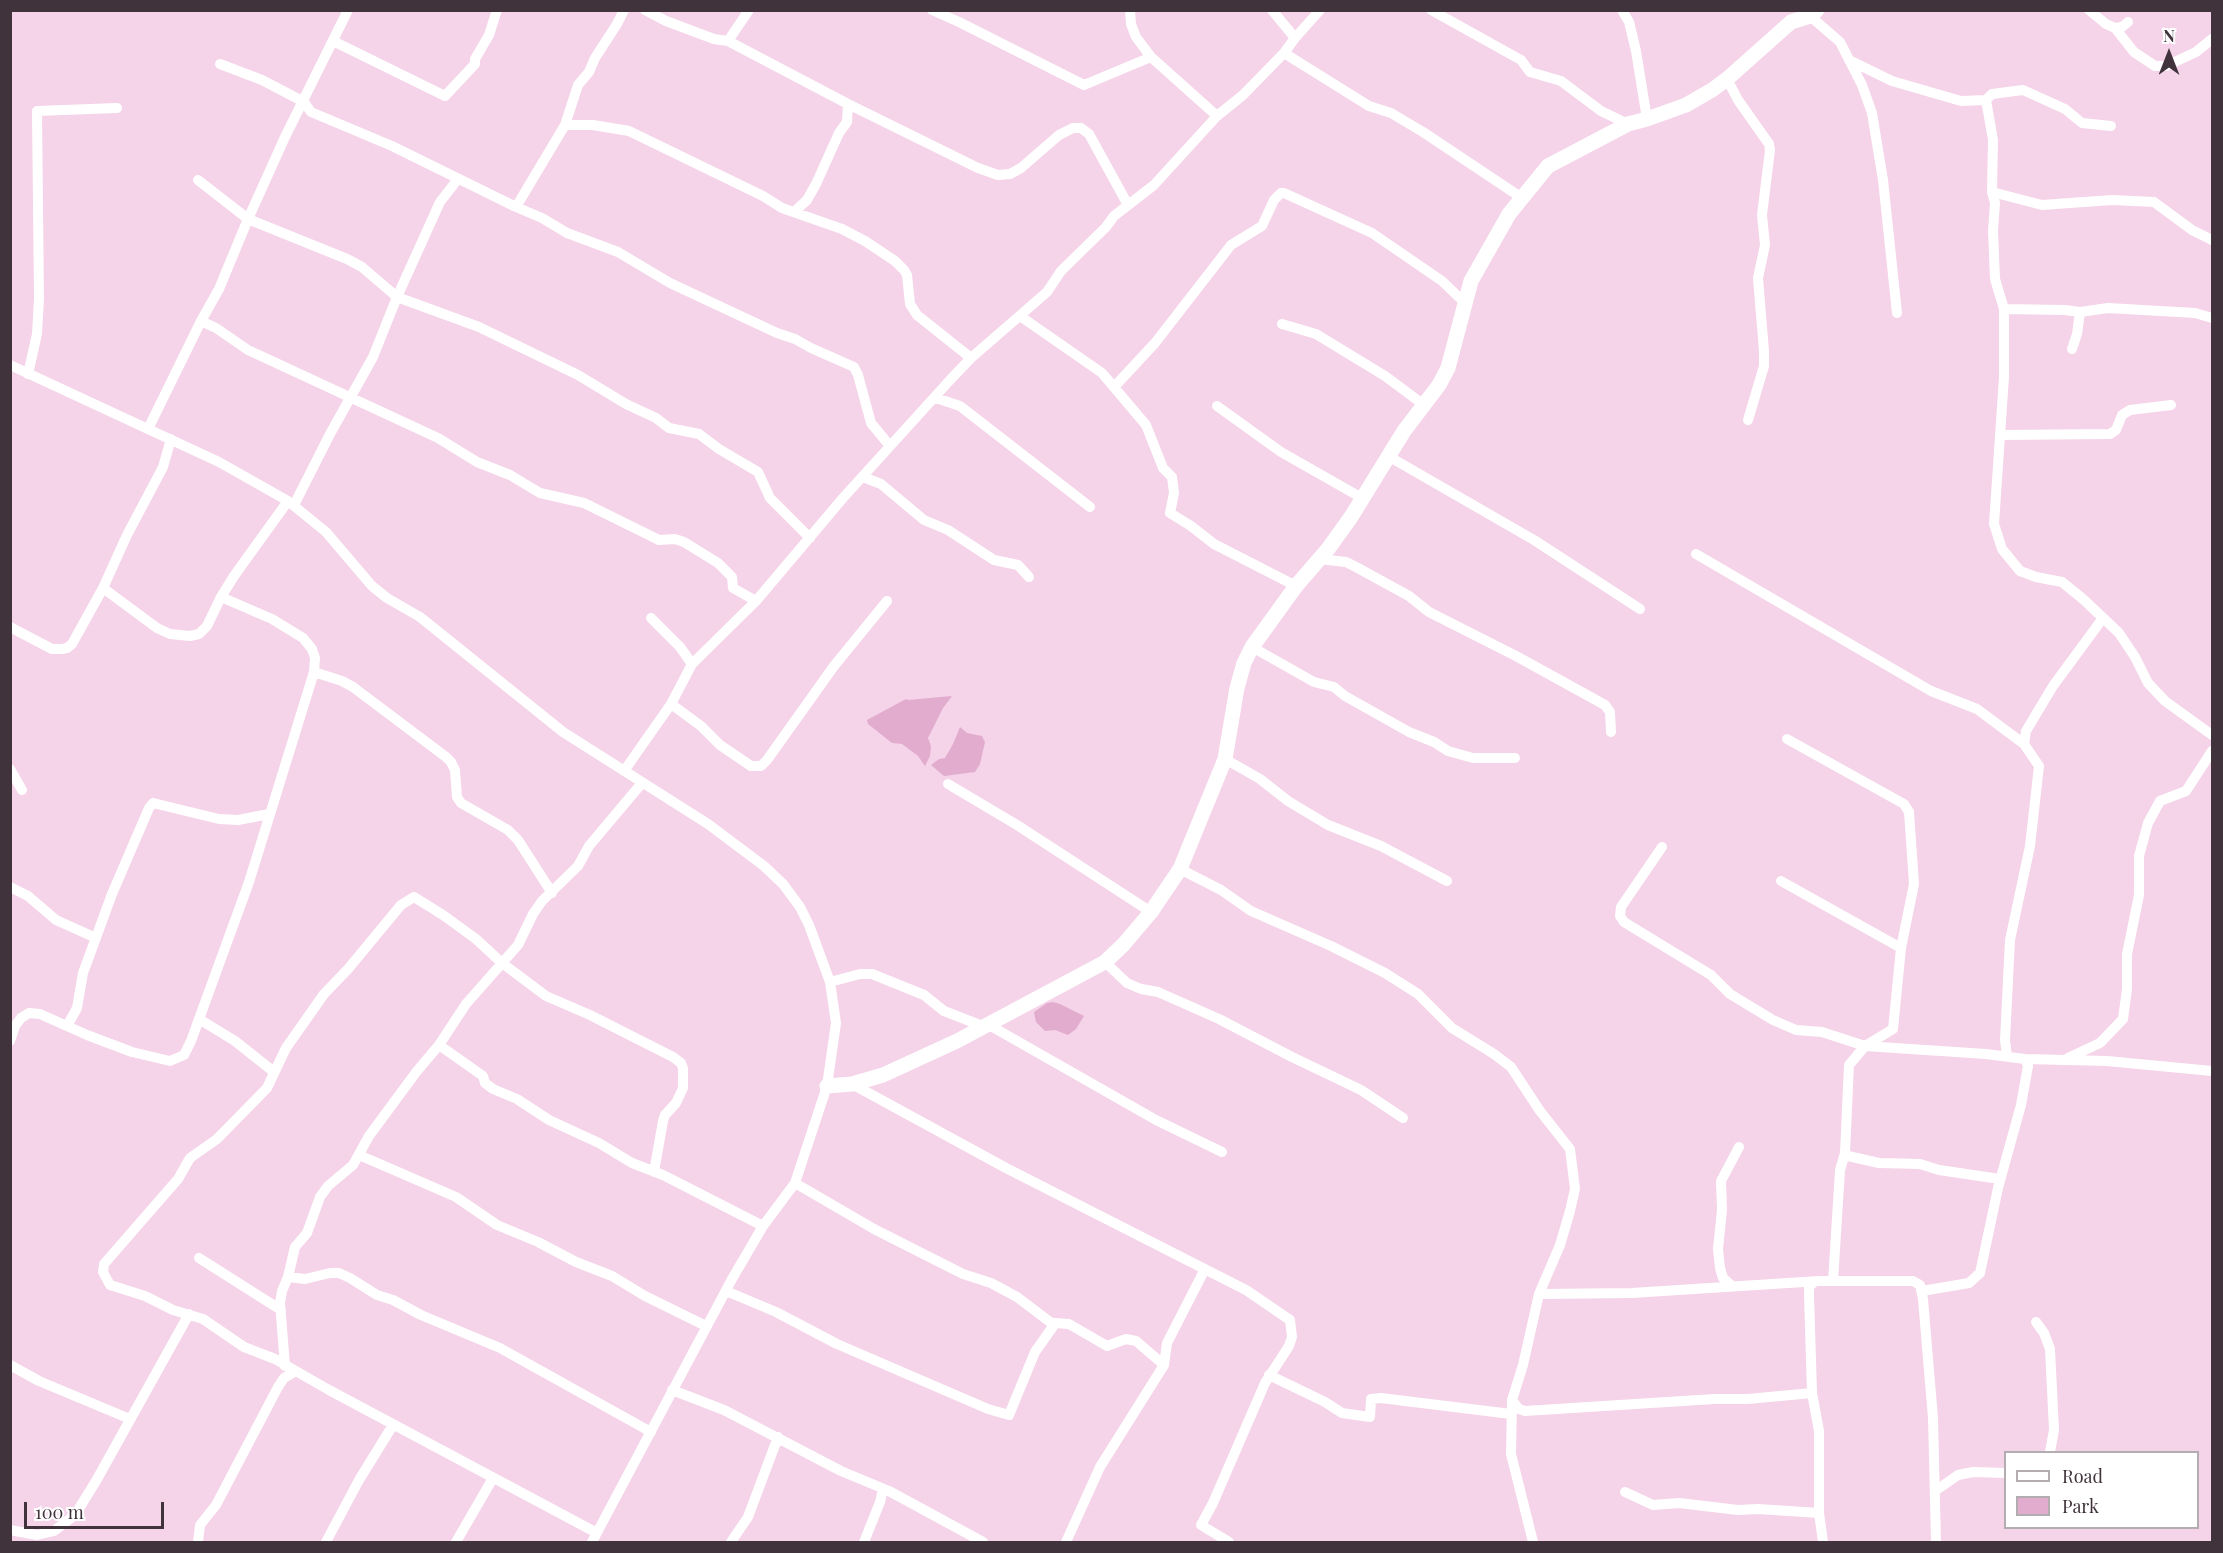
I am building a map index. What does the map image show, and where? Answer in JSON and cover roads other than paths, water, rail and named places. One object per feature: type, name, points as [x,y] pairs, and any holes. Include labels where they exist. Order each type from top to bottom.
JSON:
[{"type":"street","points":[[148,429],[201,321],[219,290],[248,219],[348,10]]},
{"type":"street","points":[[333,41],[445,96],[475,64],[475,59],[489,35],[497,10]]},
{"type":"street","points":[[516,207],[565,125],[578,85],[589,72],[624,10]]},
{"type":"street","points":[[617,24],[632,10]]},
{"type":"street","points":[[645,10],[666,21],[714,39],[728,41],[848,104],[978,168],[998,175],[1010,174],[1021,168],[1059,135],[1073,128],[1081,128],[1089,134],[1128,204]]},
{"type":"street","points":[[728,41],[749,10]]},
{"type":"street","points":[[932,10],[1084,85],[1150,57]]},
{"type":"street","points":[[1130,10],[1131,24],[1136,37],[1150,57],[1217,116]]},
{"type":"street","points":[[1272,10],[1295,38]]},
{"type":"street","points":[[624,771],[670,704],[692,664],[756,601],[890,446],[971,358],[1047,292],[1060,271],[1106,227],[1114,216],[1154,185],[1217,116],[1243,95],[1284,53],[1320,10]]},
{"type":"street","points":[[1431,10],[1521,60],[1530,72],[1560,81],[1601,111],[1628,124]]},
{"type":"street","points":[[1622,10],[1629,22],[1636,51],[1647,119]]},
{"type":"street","points":[[2089,10],[2106,24],[2115,28],[2134,52],[2155,66],[2166,66],[2196,52],[2212,39]]},
{"type":"street","points":[[827,1086],[852,1084],[883,1075],[987,1026],[1105,962],[1151,912],[1180,869],[1225,759],[1244,663],[1252,647],[1296,586],[1351,517],[1404,431],[1448,368],[1471,281],[1489,248],[1522,198],[1548,166],[1628,124],[1686,105],[1727,79],[1791,22],[1813,13],[1840,42],[1862,85],[1872,113],[1878,143],[1897,313]]},
{"type":"street","points":[[2115,28],[2122,27],[2128,22]]},
{"type":"street","points":[[1284,53],[1370,106],[1391,113],[1423,132],[1522,198]]},
{"type":"street","points":[[1849,60],[1892,81],[1961,101],[1986,100],[1992,94],[2023,90],[2065,109],[2082,123],[2111,126]]},
{"type":"street","points":[[220,64],[262,80],[304,102],[311,112],[392,146],[542,218],[567,233],[618,252],[670,283],[854,368],[871,423],[890,446]]},
{"type":"street","points":[[1727,79],[1738,100],[1769,144],[1770,150],[1762,215],[1766,245],[1758,278],[1764,366],[1748,420]]},
{"type":"street","points":[[1986,100],[1993,140],[1995,279],[2004,309],[2001,435],[1997,454],[1994,524],[2002,549],[2020,571],[2062,582],[2103,618],[2119,633],[2130,649],[2148,684],[2165,701],[2212,735]]},
{"type":"street","points":[[847,122],[848,104]]},
{"type":"street","points":[[28,374],[38,334],[37,111],[117,108]]},
{"type":"street","points":[[296,117],[311,112]]},
{"type":"street","points":[[794,212],[807,200],[839,133],[847,122],[854,117],[871,114]]},
{"type":"street","points":[[565,125],[592,125],[629,131],[794,212],[865,241],[895,261],[907,275],[910,304],[917,315],[971,358]]},
{"type":"street","points":[[103,588],[158,628],[180,636],[190,636],[199,634],[207,626],[220,597],[291,503],[350,398],[373,357],[440,202],[458,179]]},
{"type":"street","points":[[198,180],[248,219],[347,259],[362,267],[397,297],[478,327],[578,375],[626,404],[656,418],[669,428],[705,437],[719,449],[758,472],[770,498],[810,538]]},
{"type":"street","points":[[1115,386],[1155,343],[1231,245],[1262,226],[1274,200],[1284,192],[1372,233],[1442,281],[1464,302]]},
{"type":"street","points":[[1992,192],[2042,205],[2112,200],[2154,202],[2192,230],[2212,240]]},
{"type":"street","points":[[2004,309],[2080,312],[2117,308],[2195,312],[2212,318]]},
{"type":"street","points":[[2073,350],[2080,312]]},
{"type":"street","points":[[1020,316],[1086,361],[1115,386],[1146,424],[1162,468],[1172,477],[1174,493],[1170,513],[1214,544],[1296,586]]},
{"type":"street","points":[[201,321],[216,328],[248,350],[438,438],[477,462],[510,475],[540,493],[584,503],[658,540],[675,539],[684,542],[718,564],[732,577],[733,588],[756,601]]},
{"type":"street","points":[[1282,324],[1316,334],[1385,376],[1424,405]]},
{"type":"street","points":[[10,365],[219,462],[291,503],[326,532],[372,586],[387,598],[420,617],[563,732],[708,824],[764,866],[783,884],[805,916],[830,982],[836,1023],[827,1086],[795,1183],[763,1226],[706,1326],[594,1538],[493,1478],[274,1359],[244,1347],[203,1318],[174,1310],[145,1296],[110,1285],[103,1272],[104,1264],[178,1179],[190,1158],[217,1139],[267,1088],[286,1048],[324,994],[401,905],[414,897],[476,939],[546,996],[590,1015],[681,1063],[684,1077],[682,1088],[676,1103],[665,1115],[654,1172]]},
{"type":"street","points":[[936,398],[960,406],[1090,507]]},
{"type":"street","points":[[2001,435],[2110,434],[2116,430],[2122,415],[2130,410],[2171,405]]},
{"type":"street","points":[[1217,406],[1281,452],[1362,498]]},
{"type":"street","points":[[10,627],[52,649],[67,648],[103,588],[127,535],[163,467],[171,439]]},
{"type":"street","points":[[1388,456],[1534,540],[1640,609]]},
{"type":"street","points":[[863,477],[880,484],[924,520],[948,530],[994,560],[1018,565],[1029,577]]},
{"type":"street","points":[[1696,554],[1930,691],[1977,709],[2025,744],[2039,766],[2030,846],[2010,940],[2005,1040],[2007,1056]]},
{"type":"street","points":[[1319,559],[1346,562],[1356,567],[1409,596],[1429,612],[1605,705],[1610,712],[1611,732]]},
{"type":"street","points":[[10,1041],[15,1026],[29,1013],[40,1014],[132,1052],[170,1061],[184,1055],[242,904],[314,672],[315,658],[312,649],[303,638],[272,619],[220,597]]},
{"type":"street","points":[[670,704],[743,761],[751,766],[761,765],[767,760],[830,671],[887,602]]},
{"type":"street","points":[[651,618],[673,639],[692,664]]},
{"type":"street","points":[[2025,744],[2026,731],[2053,686],[2103,618]]},
{"type":"street","points":[[1252,647],[1314,682],[1334,687],[1345,696],[1409,732],[1434,742],[1448,751],[1473,758],[1515,758]]},
{"type":"street","points":[[314,672],[342,681],[352,687],[452,762],[457,797],[461,803],[508,830],[518,840],[552,893]]},
{"type":"street","points":[[1787,739],[1904,804],[1909,812],[1914,884],[1901,948],[1893,1029],[1864,1046],[1849,1065],[1845,1153],[1840,1170],[1833,1281]]},
{"type":"street","points":[[2065,1059],[2100,1043],[2123,1019],[2127,989],[2127,954],[2139,895],[2139,855],[2148,823],[2160,801],[2187,791],[2212,751]]},
{"type":"street","points":[[1225,759],[1260,779],[1288,801],[1328,825],[1381,846],[1446,881]]},
{"type":"street","points":[[10,769],[22,790]]},
{"type":"street","points":[[198,1542],[200,1526],[216,1504],[278,1386],[291,1368],[280,1310],[282,1292],[295,1247],[307,1233],[320,1197],[328,1186],[352,1165],[369,1137],[439,1045],[466,1004],[501,958],[518,945],[533,914],[578,866],[589,846],[642,783]]},
{"type":"street","points":[[948,783],[1151,912]]},
{"type":"street","points":[[67,1026],[76,1008],[83,973],[112,894],[149,807],[153,803],[219,819],[238,820],[269,814]]},
{"type":"street","points":[[1662,847],[1621,907],[1620,916],[1624,922],[1710,975],[1730,994],[1773,1020],[1796,1030],[1822,1032],[1864,1046],[2212,1071]]},
{"type":"street","points":[[1180,869],[1221,890],[1251,911],[1331,946],[1393,978],[1418,994],[1452,1028],[1494,1054],[1510,1067],[1540,1111],[1565,1142],[1572,1156],[1575,1189],[1567,1224],[1539,1294],[1523,1365],[1512,1400],[1511,1454],[1533,1542]]},
{"type":"street","points":[[1781,881],[1901,948]]},
{"type":"street","points":[[10,887],[28,896],[56,920],[96,938]]},
{"type":"street","points":[[1105,962],[1127,983],[1141,989],[1158,992],[1219,1019],[1361,1090],[1403,1118]]},
{"type":"street","points":[[830,982],[860,974],[872,974],[924,995],[944,1011],[987,1026],[1156,1120],[1222,1152]]},
{"type":"street","points":[[199,1019],[242,1046],[274,1072]]},
{"type":"street","points":[[439,1045],[483,1076],[485,1083],[493,1089],[517,1099],[549,1120],[599,1143],[632,1163],[763,1226]]},
{"type":"street","points":[[1922,1291],[1969,1283],[1980,1273],[2001,1179],[2021,1105],[2028,1066],[2025,1059]]},
{"type":"street","points":[[852,1084],[1006,1168],[1246,1290],[1290,1320],[1292,1337],[1289,1346],[1269,1376],[1202,1525],[1229,1542]]},
{"type":"street","points":[[1732,1286],[1723,1278],[1720,1269],[1718,1249],[1722,1210],[1720,1181],[1739,1147]]},
{"type":"street","points":[[1845,1153],[1848,1156],[1879,1163],[1920,1164],[1939,1170],[2001,1179]]},
{"type":"street","points":[[359,1155],[456,1197],[496,1225],[612,1276],[645,1296],[706,1326]]},
{"type":"street","points":[[795,1183],[874,1229],[963,1274],[991,1283],[1017,1297],[1054,1325]]},
{"type":"street","points":[[199,1258],[280,1310]]},
{"type":"street","points":[[1066,1542],[1100,1467],[1164,1365],[1167,1343],[1205,1269]]},
{"type":"street","points":[[288,1277],[305,1279],[339,1273],[377,1295],[500,1348],[651,1432]]},
{"type":"street","points":[[1539,1294],[1632,1293],[1833,1281],[1913,1281],[1920,1285],[1933,1418],[1936,1542]]},
{"type":"street","points":[[1813,1283],[1809,1287],[1812,1392],[1818,1431],[1819,1513],[1822,1542]]},
{"type":"street","points":[[726,1291],[776,1312],[837,1344],[988,1409],[1009,1415],[1035,1352],[1055,1323],[1069,1324],[1107,1346],[1126,1338],[1136,1341],[1164,1365]]},
{"type":"street","points":[[10,1530],[37,1539],[54,1531],[75,1515],[189,1314]]},
{"type":"street","points":[[2036,1322],[2044,1333],[2050,1349],[2054,1430],[2050,1451]]},
{"type":"street","points":[[10,1365],[39,1381],[130,1419]]},
{"type":"street","points":[[1269,1376],[1342,1413],[1370,1417],[1371,1399],[1381,1398],[1511,1414]]},
{"type":"street","points":[[672,1390],[724,1410],[841,1471],[883,1489],[978,1541]]},
{"type":"street","points":[[1512,1400],[1519,1409],[1526,1411],[1714,1399],[1748,1399],[1812,1392]]},
{"type":"street","points":[[326,1542],[359,1480],[393,1425]]},
{"type":"street","points":[[731,1542],[748,1517],[778,1437]]},
{"type":"street","points":[[1935,1491],[1959,1475],[1973,1472],[2004,1473]]},
{"type":"street","points":[[456,1542],[493,1478]]},
{"type":"street","points":[[864,1542],[883,1489]]},
{"type":"street","points":[[1625,1492],[1653,1505],[1679,1503],[1738,1510],[1819,1513]]}]
